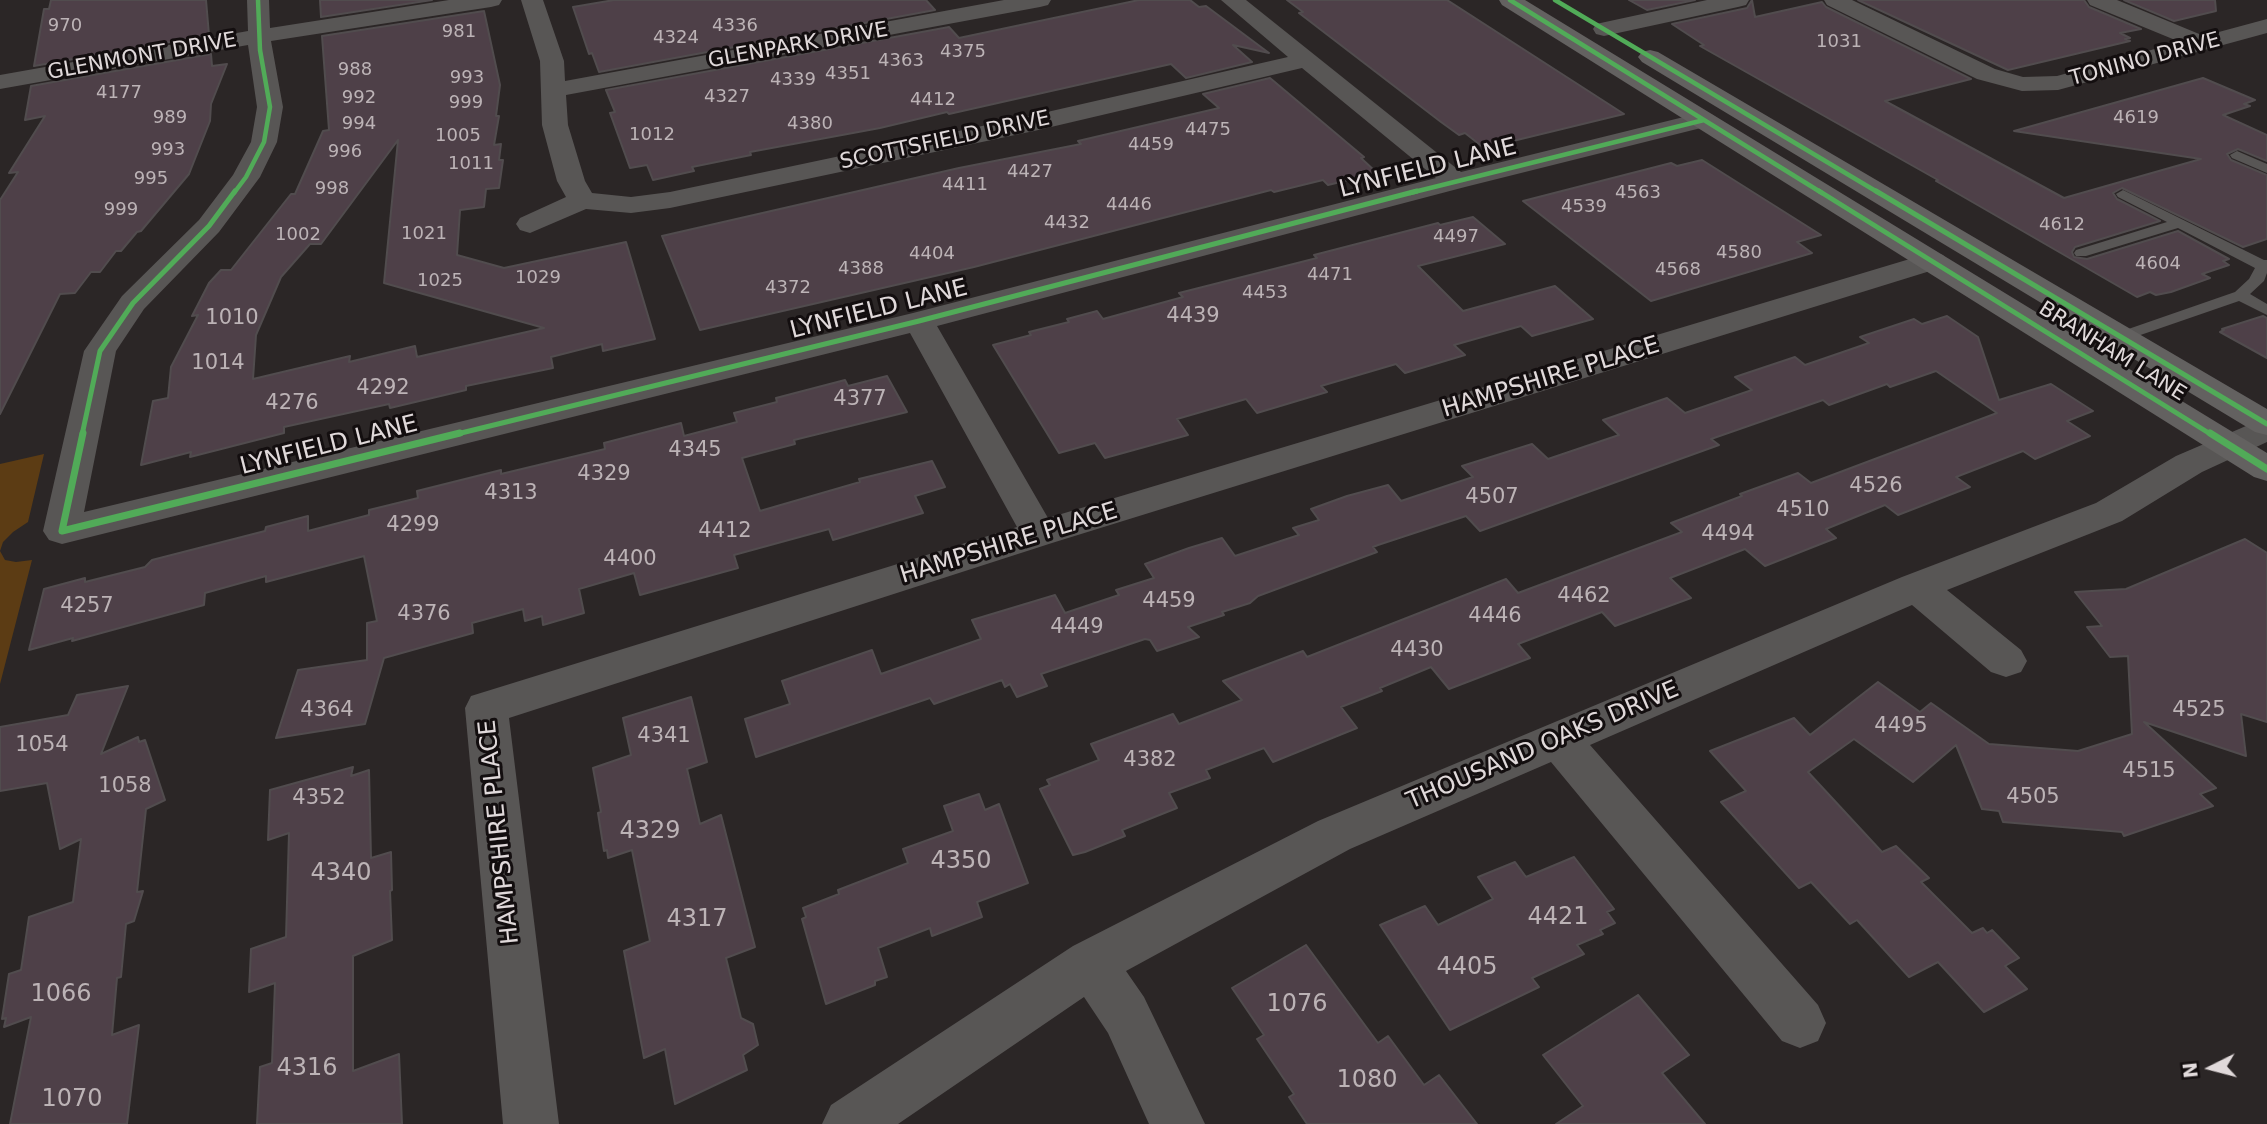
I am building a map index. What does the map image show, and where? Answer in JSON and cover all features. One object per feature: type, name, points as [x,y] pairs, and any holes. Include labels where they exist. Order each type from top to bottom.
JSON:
[{"type":"main road","name":"BRANHAM LANE","points":[[1510,0],[1933,261],[2254,433]]},
{"type":"main road","name":"BRANHAM LANE","points":[[1555,0],[2120,337],[2254,433],[2267,469]]},
{"type":"main road","points":[[1704,120],[1743,111]]},
{"type":"street","points":[[258,0],[260,36]]},
{"type":"street","name":"GLENMONT DRIVE","points":[[0,82],[260,36],[491,0]]},
{"type":"street","points":[[530,224],[582,200],[571,181],[555,125],[552,61],[532,0]]},
{"type":"street","name":"GLENPARK DRIVE","points":[[554,90],[1040,0]]},
{"type":"street","points":[[1232,0],[1455,181]]},
{"type":"street","points":[[1604,29],[1738,0]]},
{"type":"street","name":"TONINO DRIVE","points":[[1835,0],[1986,74],[2022,85],[2059,83],[2267,26]]},
{"type":"street","points":[[2098,0],[2204,44]]},
{"type":"street","name":"LYNFIELD LANE","points":[[260,36],[270,107],[264,142],[246,177],[209,226],[133,303],[100,351],[62,531],[919,321],[1455,181],[1704,120]]},
{"type":"street","name":"SCOTTSFIELD DRIVE","points":[[582,200],[631,205],[670,201],[1306,60]]},
{"type":"street","name":"HAMPSHIRE PLACE","points":[[531,1124],[486,708],[1039,534],[1933,261]]},
{"type":"street","points":[[919,321],[1039,534]]},
{"type":"street","name":"THOUSAND OAKS DRIVE","points":[[850,1124],[1091,963],[1335,835],[1916,587],[2109,512],[2189,464],[2254,433]]},
{"type":"street","points":[[1916,587],[2006,661]]},
{"type":"street","points":[[1558,739],[1800,1023]]},
{"type":"street","points":[[1091,963],[1126,1015],[1177,1124]]},
{"type":"lane","points":[[2237,155],[2267,169]]},
{"type":"lane","points":[[2120,337],[2239,295],[2256,281],[2265,265],[2123,194]]},
{"type":"lane","points":[[2081,253],[2178,223]]},
{"type":"lane","points":[[2239,295],[2267,310]]},
{"type":"shaded area","points":[[44,454],[28,522],[3,542],[0,551],[0,464]]},
{"type":"shaded area","points":[[0,551],[5,560],[32,560],[0,684]]},
{"type":"building","points":[[51,0],[206,0],[209,35],[34,66],[44,9],[49,9]]},
{"type":"building","points":[[320,0],[432,0],[321,17]]},
{"type":"building","points":[[614,0],[926,0],[935,10],[599,72],[592,53],[589,54],[573,7]]},
{"type":"building","points":[[1139,0],[1190,0],[1199,7],[1206,6],[1269,53],[1233,45],[1252,62],[1186,78],[1171,64],[949,114],[947,112],[880,128],[750,152],[751,155],[692,167],[694,171],[653,180],[647,165],[630,168],[610,113],[615,112],[606,90],[949,27],[959,38]]},
{"type":"building","points":[[1287,0],[1447,0],[1624,114],[1484,148],[1465,133],[1459,135],[1441,122],[1299,13],[1303,12]]},
{"type":"building","points":[[1629,0],[1695,0],[1647,10]]},
{"type":"building","points":[[1752,0],[1755,17],[1822,2],[1826,7],[1971,79],[1885,101],[2064,198],[2201,159],[2014,131],[2203,78],[2255,100],[2244,104],[2250,106],[2223,115],[2267,135],[2267,161],[2238,149],[2227,154],[2231,160],[2267,175],[2267,239],[2243,247],[2122,188],[2113,193],[2117,199],[2160,221],[2075,247],[2072,252],[2074,257],[2087,259],[2178,231],[2229,259],[2223,261],[2229,265],[2202,274],[2210,278],[2171,292],[2156,295],[2150,292],[2137,297],[1936,181],[1938,180],[1700,46],[1704,45],[1672,24],[1747,8]]},
{"type":"building","points":[[1858,0],[2084,0],[2089,7],[2141,29],[2120,33],[2130,38],[2125,39],[2130,41],[2008,70]]},
{"type":"building","points":[[2124,0],[2215,0],[2216,11],[2174,21]]},
{"type":"building","points":[[484,11],[500,85],[494,145],[501,144],[499,160],[503,160],[499,188],[486,189],[484,207],[460,210],[457,255],[504,268],[626,242],[655,339],[603,351],[602,344],[551,357],[553,368],[466,386],[466,390],[390,408],[389,404],[284,427],[284,433],[190,457],[191,452],[141,465],[153,401],[168,398],[171,367],[198,315],[192,316],[209,283],[221,270],[231,270],[291,194],[295,194],[323,131],[329,130],[322,36]],"holes":[[[398,140],[384,283],[544,328],[417,357],[415,346],[349,362],[350,356],[253,379],[256,335],[281,277],[310,244],[321,244]]]},
{"type":"building","points":[[211,54],[212,66],[227,64],[211,104],[210,121],[189,174],[141,231],[137,232],[121,251],[116,251],[100,272],[91,272],[75,293],[60,294],[0,414],[0,200],[18,172],[9,173],[45,116],[25,120],[31,86]]},
{"type":"building","points":[[1270,78],[1364,157],[1361,158],[1377,173],[1328,185],[1323,180],[1274,192],[1271,190],[974,267],[700,330],[662,236],[959,168],[1081,144],[1078,141],[1219,108],[1203,94]]},
{"type":"building","points":[[1702,160],[1821,235],[1797,242],[1812,253],[1651,301],[1523,201],[1671,163],[1677,166]]},
{"type":"building","points":[[1473,217],[1505,244],[1418,266],[1463,311],[1555,286],[1593,319],[1532,336],[1521,326],[1454,345],[1465,355],[1405,373],[1396,364],[1321,386],[1327,392],[1257,413],[1246,399],[1177,419],[1188,435],[1105,458],[1095,443],[1059,453],[993,345],[1031,335],[1029,332],[1069,322],[1067,319],[1097,311],[1103,319],[1183,297],[1179,293],[1317,258],[1314,255],[1438,223],[1440,225]]},
{"type":"building","points":[[1947,316],[1978,337],[1999,400],[2051,384],[2093,411],[2067,421],[2090,436],[2035,459],[2023,451],[1956,477],[1970,487],[1898,515],[1885,505],[1826,529],[1836,538],[1765,566],[1745,549],[1670,578],[1691,598],[1615,626],[1602,612],[1518,644],[1530,658],[1449,689],[1431,667],[1380,688],[1382,691],[1341,707],[1357,728],[1273,762],[1264,748],[1206,770],[1210,778],[1169,793],[1177,808],[1122,830],[1125,836],[1085,852],[1073,855],[1040,789],[1050,785],[1047,780],[1099,760],[1091,744],[1173,714],[1179,724],[1242,700],[1223,681],[1303,651],[1307,657],[1506,579],[1518,593],[1682,532],[1671,523],[1742,496],[1740,494],[1798,473],[1811,483],[1997,413],[1936,371],[1890,387],[1887,384],[1829,405],[1823,400],[1711,439],[1719,445],[1480,531],[1466,516],[1378,545],[1373,547],[1377,552],[1258,596],[1250,603],[1222,612],[1224,615],[1188,627],[1199,637],[1157,651],[1150,640],[1145,639],[1041,674],[1047,686],[1017,697],[1010,684],[1005,687],[1002,680],[934,704],[930,698],[756,757],[745,719],[790,704],[782,681],[872,650],[881,674],[981,639],[972,620],[1055,595],[1065,613],[1119,595],[1116,590],[1154,578],[1145,564],[1189,548],[1222,538],[1235,556],[1299,535],[1293,528],[1319,520],[1311,509],[1347,496],[1388,485],[1401,501],[1473,477],[1462,466],[1532,444],[1548,459],[1619,435],[1603,420],[1667,398],[1685,413],[1752,390],[1735,377],[1795,357],[1805,365],[1869,343],[1860,337],[1914,319],[1922,324]]},
{"type":"building","points":[[2263,316],[2267,318],[2267,358],[2220,332],[2224,330],[2222,329]]},
{"type":"building","points":[[887,376],[907,412],[794,440],[795,444],[742,458],[760,511],[860,482],[859,479],[932,461],[945,487],[915,496],[923,513],[833,540],[829,529],[734,555],[738,568],[640,595],[634,573],[579,589],[584,613],[543,625],[542,616],[525,621],[523,609],[472,623],[473,633],[384,658],[365,724],[276,738],[298,670],[367,660],[367,623],[377,621],[364,556],[266,582],[266,576],[205,593],[204,605],[29,650],[44,589],[145,567],[152,560],[265,531],[266,527],[308,516],[308,531],[369,515],[369,510],[418,498],[417,491],[501,470],[501,474],[605,449],[604,443],[681,423],[684,436],[737,422],[734,413],[777,402],[776,398],[845,380],[848,386]]},
{"type":"building","points":[[2245,539],[2267,553],[2267,722],[2241,714],[2246,756],[2144,722],[2216,788],[2200,794],[2213,806],[2124,836],[2122,832],[2003,822],[1999,811],[1982,809],[1956,745],[1913,782],[1854,739],[1808,772],[1882,852],[1896,846],[1929,878],[1921,882],[1972,933],[1983,928],[1987,933],[1992,930],[2019,958],[2005,966],[2027,989],[1984,1012],[1938,962],[1909,977],[1857,920],[1850,924],[1811,882],[1799,888],[1721,802],[1746,791],[1710,751],[1794,718],[1810,735],[1878,682],[1920,712],[1931,703],[1989,744],[2078,751],[2132,734],[2128,656],[2110,657],[2087,627],[2102,626],[2075,592],[2126,589]]},
{"type":"building","points":[[128,686],[101,754],[138,737],[139,742],[145,740],[165,800],[146,809],[137,892],[143,891],[134,921],[126,924],[121,977],[117,978],[112,1035],[139,1025],[127,1124],[10,1124],[31,1017],[4,1027],[6,1018],[2,1019],[9,974],[21,970],[29,917],[73,902],[81,839],[60,849],[47,783],[0,791],[0,727],[68,715],[77,695]]},
{"type":"building","points":[[691,697],[707,762],[687,769],[700,824],[721,815],[755,947],[726,958],[741,1018],[753,1024],[758,1045],[743,1055],[747,1070],[675,1104],[665,1049],[644,1058],[624,951],[650,941],[632,850],[608,858],[607,850],[604,851],[598,813],[601,812],[593,768],[631,755],[623,718]]},
{"type":"building","points":[[353,767],[351,776],[369,770],[371,858],[391,852],[392,940],[353,956],[353,1071],[399,1054],[402,1124],[257,1124],[260,1067],[272,1063],[275,983],[249,992],[251,949],[286,937],[289,833],[268,840],[270,790]]},
{"type":"building","points":[[979,794],[985,810],[999,804],[1028,883],[977,902],[982,917],[932,936],[930,928],[878,948],[887,977],[875,981],[875,985],[826,1004],[802,919],[806,917],[803,908],[839,894],[838,890],[908,863],[903,849],[953,831],[944,806]]},
{"type":"building","points":[[1574,857],[1614,909],[1607,912],[1615,923],[1600,930],[1603,934],[1577,945],[1584,954],[1532,978],[1539,987],[1450,1030],[1380,925],[1425,906],[1438,925],[1493,899],[1478,877],[1515,862],[1526,877]]},
{"type":"building","points":[[1306,945],[1378,1043],[1388,1036],[1424,1085],[1439,1075],[1477,1124],[1307,1124],[1289,1097],[1294,1094],[1257,1039],[1264,1035],[1232,988]]},
{"type":"building","points":[[1638,995],[1689,1055],[1662,1073],[1705,1124],[1556,1124],[1583,1106],[1543,1055]]},
{"type":"cycle path","points":[[258,0],[260,50],[270,107],[264,142],[246,177],[209,226],[133,303],[100,351],[62,531],[919,321],[1456,181],[1704,120]]},
{"type":"cycle path","points":[[1510,0],[2267,469]]},
{"type":"cycle path","points":[[1555,0],[2267,424]]}]
